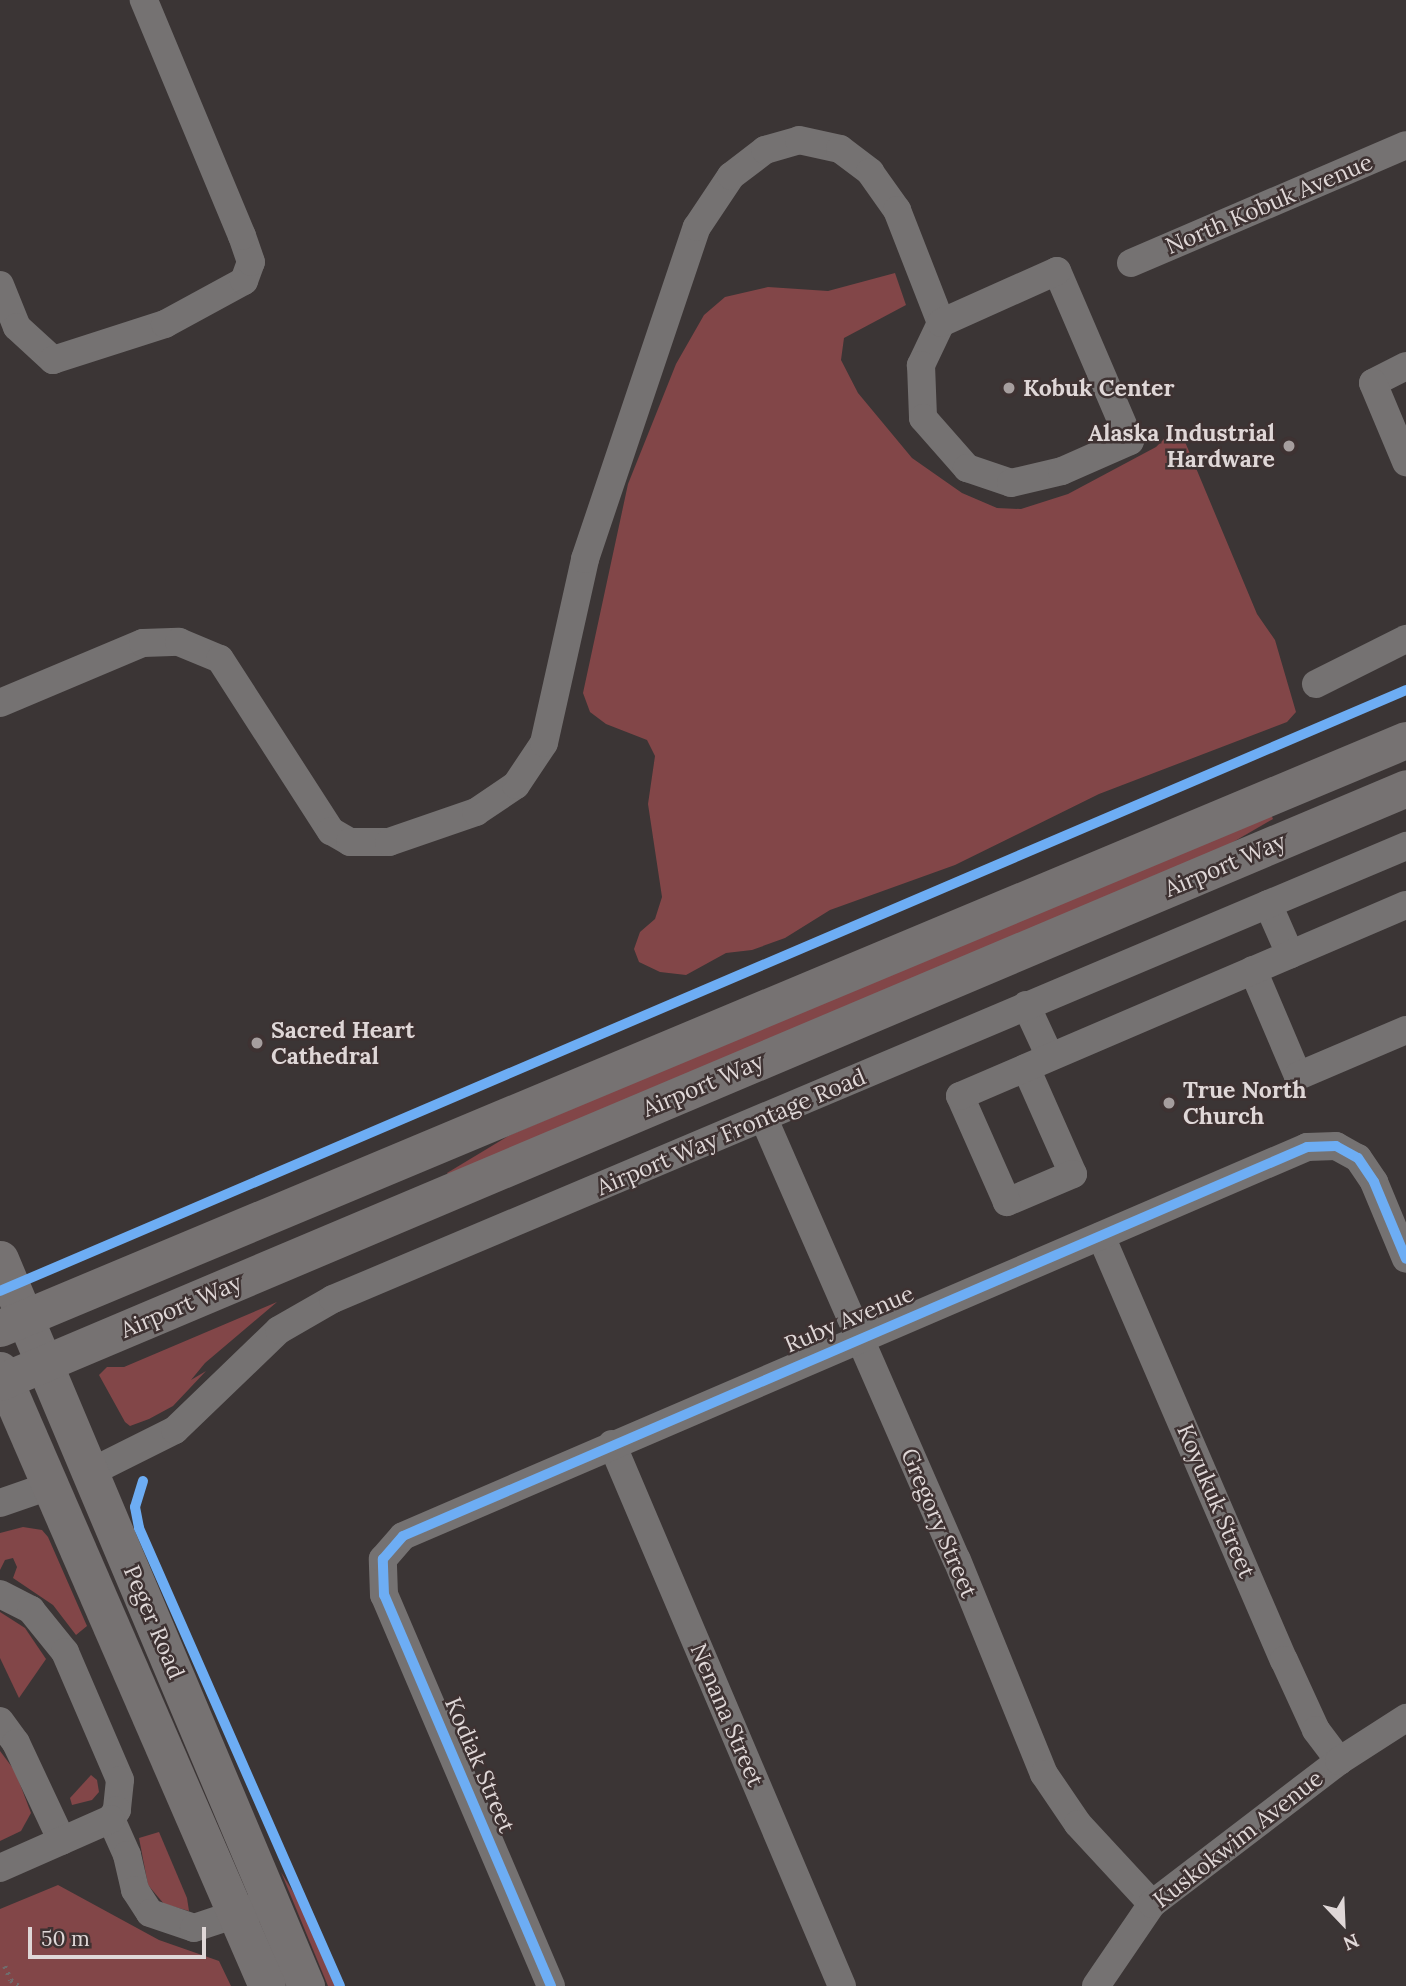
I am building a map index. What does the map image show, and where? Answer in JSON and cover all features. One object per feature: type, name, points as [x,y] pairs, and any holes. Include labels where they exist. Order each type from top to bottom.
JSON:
[{"type":"main road","name":"Airport Way","points":[[13,1323],[1406,740]]},
{"type":"main road","name":"Airport Way","points":[[1,1378],[46,1362],[1406,788]]},
{"type":"main road","name":"Peger Road","points":[[0,1259],[13,1323],[46,1362],[306,1986]]},
{"type":"main road","name":"Peger Road","points":[[1,1378],[267,1986]]},
{"type":"street","points":[[0,285],[17,327],[53,360],[165,324],[244,281],[251,262],[242,236],[144,0]]},
{"type":"street","points":[[0,702],[144,643],[180,642],[220,659],[331,831],[350,842],[389,842],[476,812],[516,785],[544,743],[585,559],[697,227],[731,176],[765,150],[799,140],[839,149],[870,172],[897,210],[941,323],[921,365],[923,418],[967,468],[1011,483],[1062,471],[1130,441],[1057,271],[941,323]]},
{"type":"street","name":"North Kobuk Avenue","points":[[1131,263],[1406,145]]},
{"type":"street","points":[[1406,366],[1373,383],[1406,462]]},
{"type":"street","points":[[1316,684],[1406,639]]},
{"type":"street","name":"Airport Way Frontage Road","points":[[91,1472],[175,1430],[279,1331],[309,1311],[1406,846]]},
{"type":"street","points":[[1268,904],[1290,954]]},
{"type":"street","points":[[1026,1005],[1038,1062],[1073,1174],[1007,1202],[960,1096],[1038,1062],[1290,954],[1406,905]]},
{"type":"street","points":[[1253,970],[1298,1076],[1406,1030]]},
{"type":"street","name":"Gregory Street","points":[[764,1119],[857,1338],[957,1560],[1044,1774],[1078,1824],[1152,1904]]},
{"type":"street","name":"Ruby Avenue","points":[[383,1559],[403,1536],[421,1525],[1307,1147],[1345,1148],[1368,1170],[1406,1259]]},
{"type":"street","name":"Koyukuk Street","points":[[1101,1236],[1284,1660],[1317,1730],[1339,1761]]},
{"type":"street","name":"Nenana Street","points":[[612,1444],[842,1986]]},
{"type":"street","points":[[0,1503],[49,1486]]},
{"type":"street","name":"Kodiak Street","points":[[383,1559],[381,1581],[389,1608],[551,1986]]},
{"type":"street","points":[[0,1594],[31,1610],[65,1652],[120,1780],[117,1810],[111,1819],[0,1868]]},
{"type":"street","name":"Kuskokwim Avenue","points":[[1096,1986],[1152,1904],[1339,1761],[1406,1718]]},
{"type":"street","points":[[0,1721],[16,1743],[62,1841]]},
{"type":"street","points":[[111,1819],[127,1855],[135,1890],[150,1913],[184,1928],[236,1915],[270,1901]]},
{"type":"path","points":[[5,1966],[11,1980],[19,1986]]},
{"type":"shaded area","points":[[895,273],[906,305],[844,338],[841,360],[858,393],[912,458],[962,493],[997,508],[1021,509],[1068,494],[1156,447],[1167,436],[1183,437],[1257,614],[1275,640],[1296,712],[1287,722],[1099,794],[955,865],[830,910],[785,938],[752,950],[726,953],[686,975],[660,972],[639,962],[634,949],[640,932],[655,919],[662,897],[648,804],[655,756],[647,740],[606,724],[590,712],[583,693],[628,484],[676,364],[704,315],[725,297],[768,287],[828,291]]},
{"type":"shaded area","points":[[1270,812],[1273,819],[1228,845],[450,1177],[447,1173],[510,1135]]},
{"type":"shaded area","points":[[277,1302],[205,1363],[191,1380],[206,1371],[173,1406],[130,1426],[125,1422],[99,1375],[107,1367],[124,1367]]},
{"type":"shaded area","points":[[23,1527],[42,1530],[48,1537],[87,1626],[76,1635],[53,1605],[13,1578],[17,1567],[13,1558],[5,1560],[0,1570],[0,1533]]},
{"type":"shaded area","points":[[0,1612],[25,1628],[46,1659],[19,1698],[0,1658]]},
{"type":"shaded area","points":[[0,1751],[15,1771],[31,1813],[21,1831],[0,1841]]},
{"type":"shaded area","points":[[91,1775],[97,1780],[99,1792],[92,1800],[72,1805],[70,1798]]},
{"type":"shaded area","points":[[159,1832],[187,1898],[189,1911],[164,1904],[148,1885],[139,1838]]},
{"type":"shaded area","points":[[281,1872],[298,1900],[335,1986],[328,1986]]},
{"type":"shaded area","points":[[58,1885],[159,1940],[219,1961],[231,1986],[0,1986],[0,1909]]},
{"type":"cycle path","points":[[0,1291],[1406,690]]},
{"type":"cycle path","points":[[551,1986],[384,1595],[383,1559],[403,1536],[1307,1147],[1336,1146],[1358,1158],[1374,1182],[1406,1259]]},
{"type":"cycle path","points":[[143,1481],[135,1507],[139,1528],[340,1986]]},
{"type":"place","name":"Kobuk Center","points":[[1009,388]]},
{"type":"place","name":"Alaska Industrial Hardware","points":[[1289,446]]},
{"type":"place","name":"Sacred Heart Cathedral","points":[[257,1043]]},
{"type":"place","name":"True North Church","points":[[1169,1103]]}]
